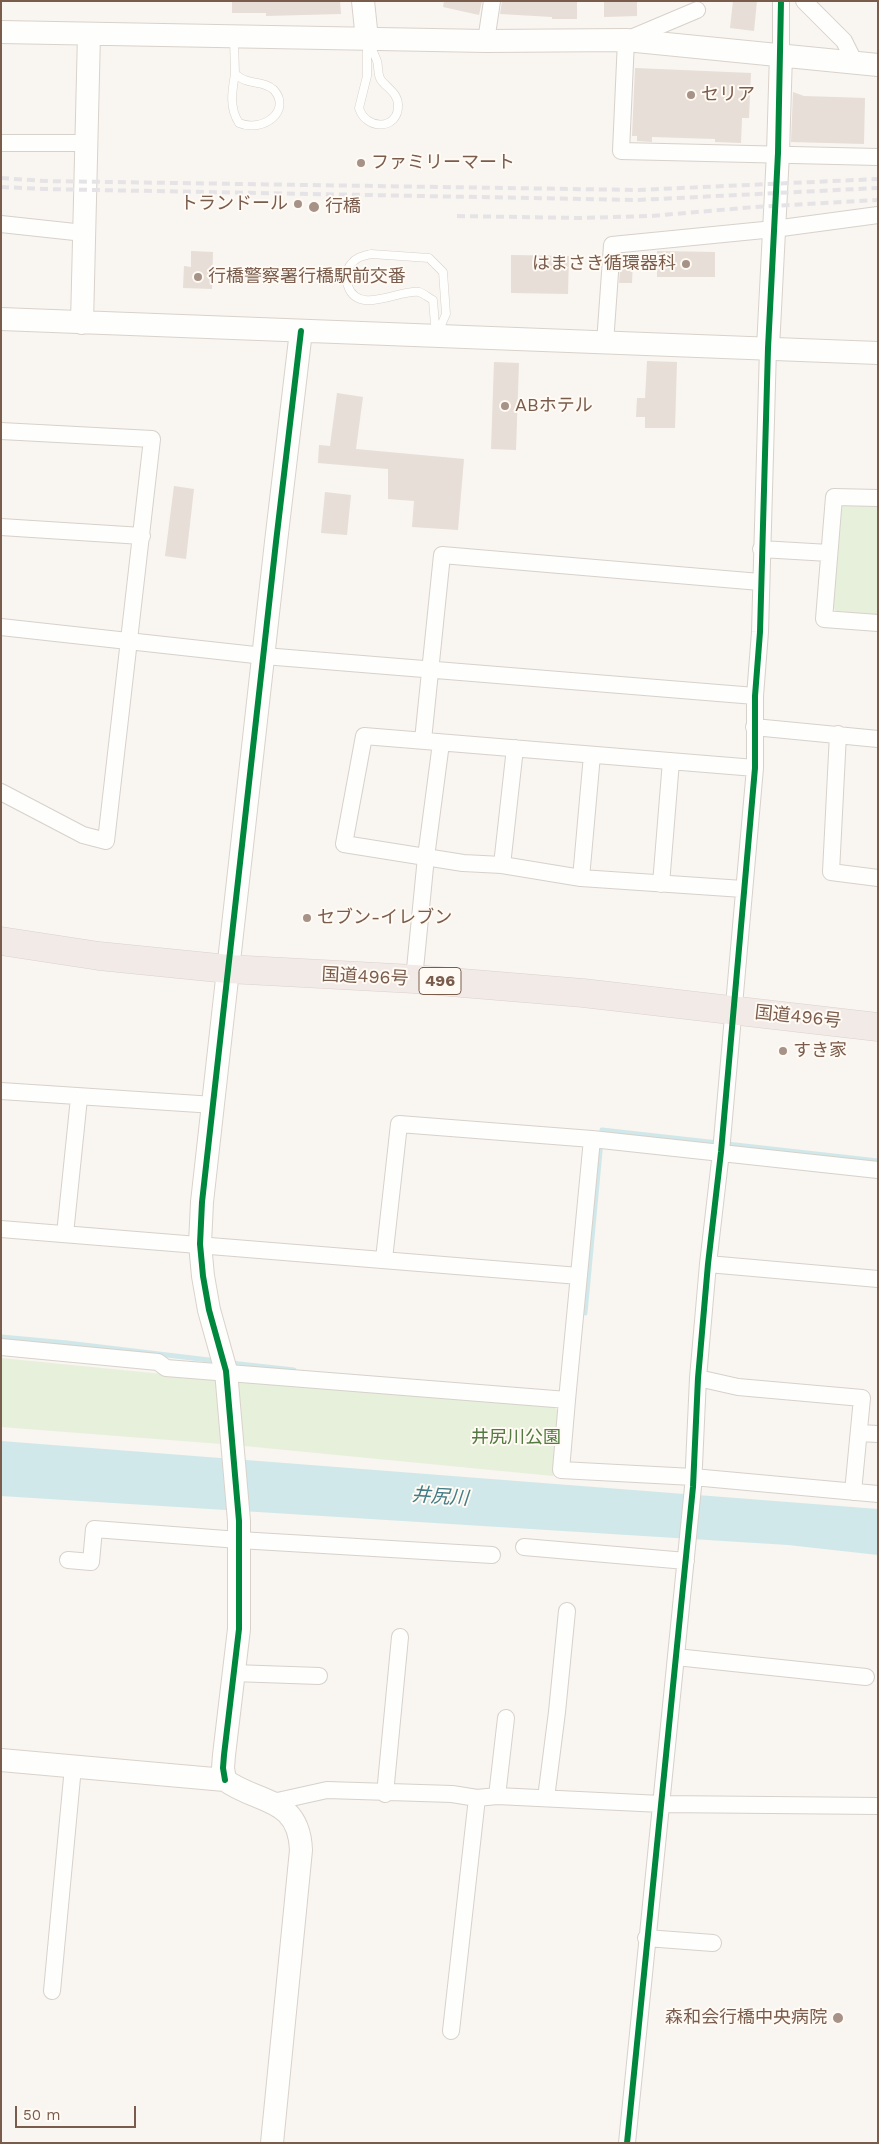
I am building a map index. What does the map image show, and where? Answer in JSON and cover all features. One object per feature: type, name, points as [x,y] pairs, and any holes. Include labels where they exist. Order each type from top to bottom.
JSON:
[{"type":"highway","name":"国道496号","points":[[1,941],[99,956],[228,969],[414,979],[583,993],[878,1027]]},
{"type":"street","points":[[362,1],[367,39]]},
{"type":"street","points":[[486,41],[492,1]]},
{"type":"street","points":[[627,2143],[693,1482],[698,1378],[733,1010],[742,889],[755,768],[755,696],[760,632],[768,348],[778,153],[781,1]]},
{"type":"street","points":[[804,1],[844,41],[855,63]]},
{"type":"street","points":[[626,40],[698,10]]},
{"type":"street","points":[[1,32],[486,41],[626,40],[878,65]]},
{"type":"street","points":[[82,322],[89,34]]},
{"type":"street","points":[[626,40],[622,150],[878,157]]},
{"type":"street","points":[[1,143],[86,143]]},
{"type":"street","points":[[605,343],[612,245],[774,229],[878,215]]},
{"type":"street","points":[[1,224],[84,233]]},
{"type":"street","points":[[1,319],[878,353]]},
{"type":"street","points":[[225,1780],[223,1761],[239,1629],[239,1531],[234,1445],[226,1371],[209,1310],[200,1244],[202,1202],[301,331]]},
{"type":"street","points":[[1,431],[152,440],[106,841],[83,835],[1,792]]},
{"type":"street","points":[[878,498],[834,496],[824,618],[878,623]]},
{"type":"street","points":[[1,527],[142,536]]},
{"type":"street","points":[[761,550],[829,553]]},
{"type":"street","points":[[423,740],[442,555],[760,582]]},
{"type":"street","points":[[1,627],[264,656],[755,696]]},
{"type":"street","points":[[754,727],[878,739]]},
{"type":"street","points":[[838,734],[831,872],[878,878]]},
{"type":"street","points":[[742,889],[581,878],[502,865],[463,863],[344,844],[364,736],[755,768]]},
{"type":"street","points":[[414,979],[426,857],[441,743]]},
{"type":"street","points":[[502,865],[516,748]]},
{"type":"street","points":[[581,878],[592,755]]},
{"type":"street","points":[[660,884],[671,761]]},
{"type":"street","points":[[1,1092],[214,1105]]},
{"type":"street","points":[[65,1234],[79,1098]]},
{"type":"street","points":[[384,1260],[399,1124],[592,1139],[878,1170]]},
{"type":"street","points":[[592,1139],[561,1470],[693,1482],[878,1494]]},
{"type":"street","points":[[1,1229],[579,1276]]},
{"type":"street","points":[[708,1264],[878,1279]]},
{"type":"street","points":[[1,1347],[158,1362],[166,1368],[226,1371],[567,1400]]},
{"type":"street","points":[[698,1378],[738,1387],[862,1398],[853,1492]]},
{"type":"street","points":[[859,1433],[878,1434]]},
{"type":"street","points":[[68,1560],[91,1562],[94,1529],[239,1531],[492,1555]]},
{"type":"street","points":[[524,1547],[686,1557]]},
{"type":"street","points":[[546,1798],[567,1611]]},
{"type":"street","points":[[385,1794],[400,1637]]},
{"type":"street","points":[[676,1657],[866,1677]]},
{"type":"street","points":[[234,1673],[319,1676]]},
{"type":"street","points":[[497,1796],[506,1718]]},
{"type":"street","points":[[1,1760],[225,1780],[232,1786],[273,1802],[294,1822],[301,1834],[301,1850],[272,2143]]},
{"type":"street","points":[[52,1991],[73,1767]]},
{"type":"street","points":[[273,1802],[327,1790],[385,1794],[452,1794],[477,1798],[497,1796],[661,1804],[878,1806]]},
{"type":"street","points":[[451,2031],[477,1798]]},
{"type":"street","points":[[646,1938],[713,1943]]},
{"type":"lane","points":[[234,37],[235,74],[232,88],[233,109],[239,123],[254,126],[269,123],[276,114],[279,104],[278,96],[273,89],[263,83],[245,80],[235,74]]},
{"type":"lane","points":[[367,39],[377,62],[381,79],[393,92],[398,103],[397,114],[384,124],[370,123],[365,120],[359,108],[367,76],[367,39]]},
{"type":"lane","points":[[371,254],[429,258],[444,272],[446,314],[436,337],[433,300],[419,292],[376,301],[364,300],[352,294],[347,285],[346,274],[351,264],[358,257],[371,254]]},
{"type":"green space","points":[[840,503],[878,505],[878,615],[836,611],[832,606]]},
{"type":"green space","name":"井尻川公園","points":[[1,1358],[253,1383],[552,1405],[559,1412],[553,1476],[234,1445],[1,1427]]},
{"type":"water","name":"井尻川","points":[[1,1441],[878,1509],[878,1555],[788,1545],[1,1496]]},
{"type":"building","points":[[232,1],[340,1],[341,14],[266,16],[266,13],[232,13]]},
{"type":"building","points":[[444,1],[482,1],[479,15],[443,7]]},
{"type":"building","points":[[502,1],[577,1],[577,19],[552,19],[552,17],[500,14]]},
{"type":"building","points":[[604,1],[637,1],[637,16],[604,17]]},
{"type":"building","points":[[733,1],[757,1],[754,31],[730,28]]},
{"type":"building","name":"セリア","points":[[635,68],[751,73],[749,118],[742,118],[741,143],[715,142],[715,139],[652,137],[652,142],[637,141],[637,136],[632,136]]},
{"type":"building","points":[[793,92],[804,96],[865,98],[864,144],[791,142]]},
{"type":"building","name":"行橋警察署行橋駅前交番","points":[[191,251],[213,252],[212,289],[183,288],[184,266],[191,267]]},
{"type":"building","name":"はまさき循環器科","points":[[657,251],[715,252],[715,277],[657,277]]},
{"type":"building","points":[[511,255],[569,256],[568,294],[511,293]]},
{"type":"building","points":[[621,258],[633,258],[632,283],[619,283]]},
{"type":"building","points":[[647,361],[677,362],[675,428],[645,428],[645,417],[636,417],[637,398],[645,398]]},
{"type":"building","name":"ABホテル","points":[[494,362],[519,363],[516,450],[491,449]]},
{"type":"building","points":[[337,393],[363,397],[356,449],[464,459],[458,530],[412,527],[414,501],[388,499],[388,469],[318,463],[319,445],[330,446]]},
{"type":"building","points":[[174,486],[194,489],[186,559],[165,556]]},
{"type":"building","points":[[325,492],[351,495],[347,535],[321,533]]},
{"type":"waterway","points":[[585,1313],[602,1130],[878,1161]]},
{"type":"waterway","points":[[1,1337],[217,1361]]},
{"type":"waterway","points":[[230,1363],[294,1370]]},
{"type":"railway","points":[[1,178],[44,181],[638,190],[878,179]]},
{"type":"railway","points":[[1,187],[638,200],[878,188]]},
{"type":"railway","points":[[457,216],[581,218],[651,216],[755,207],[878,200]]},
{"type":"cycle path","points":[[627,2143],[693,1487],[698,1378],[708,1264],[721,1152],[755,768],[755,696],[760,632],[768,348],[778,153],[781,1]]},
{"type":"cycle path","points":[[225,1780],[223,1768],[224,1755],[239,1629],[239,1521],[226,1371],[209,1310],[203,1276],[200,1244],[202,1202],[301,331]]},
{"type":"place","name":"セリア","points":[[691,95]]},
{"type":"place","name":"ファミリーマート","points":[[361,163]]},
{"type":"place","name":"トランドール","points":[[298,204]]},
{"type":"place","name":"行橋","points":[[314,207]]},
{"type":"place","name":"はまさき循環器科","points":[[686,264]]},
{"type":"place","name":"行橋警察署行橋駅前交番","points":[[198,277]]},
{"type":"place","name":"ABホテル","points":[[505,406]]},
{"type":"place","name":"セブン-イレブン","points":[[307,918]]},
{"type":"place","name":"すき家","points":[[783,1051]]},
{"type":"place","name":"森和会行橋中央病院","points":[[838,2018]]}]
